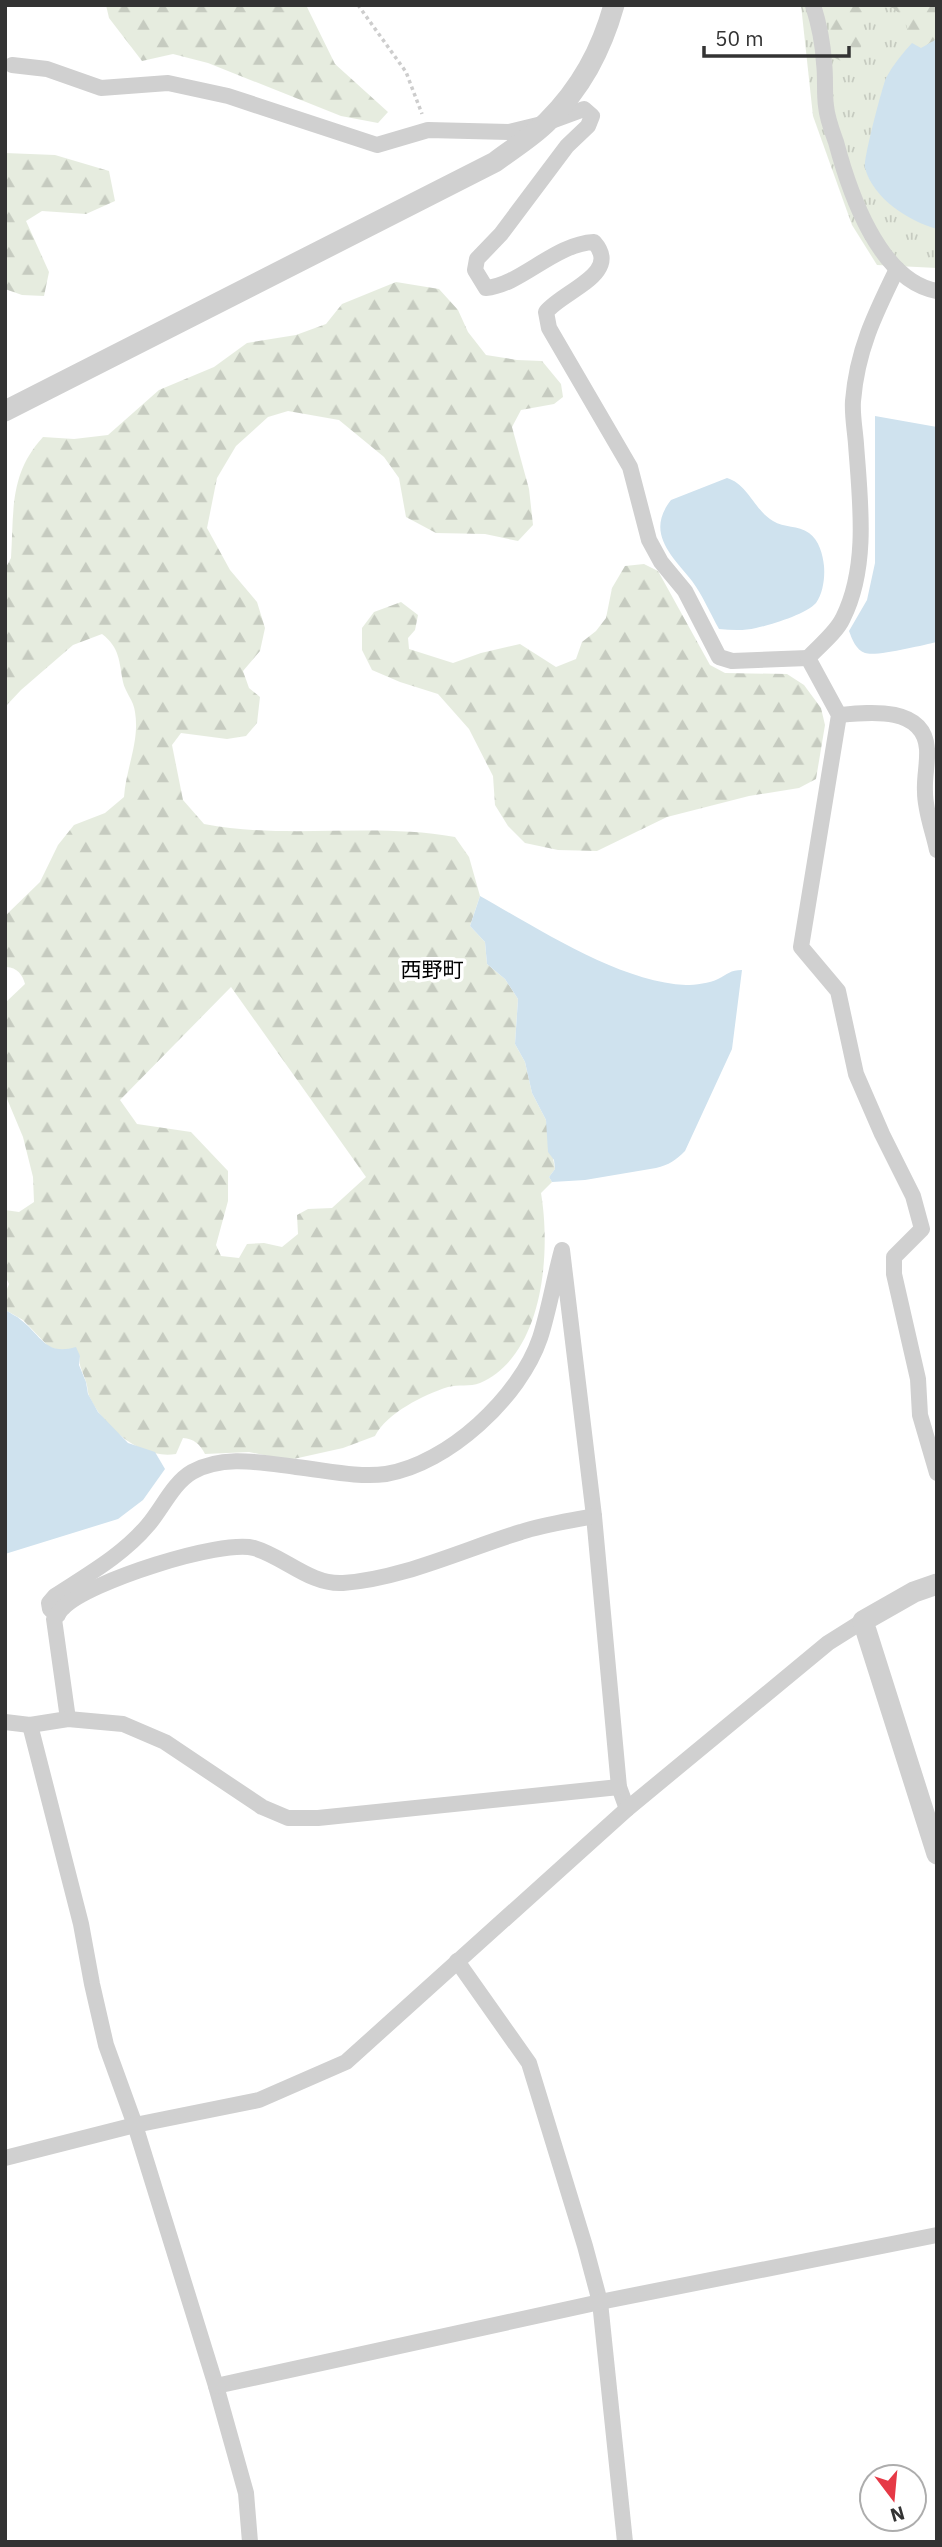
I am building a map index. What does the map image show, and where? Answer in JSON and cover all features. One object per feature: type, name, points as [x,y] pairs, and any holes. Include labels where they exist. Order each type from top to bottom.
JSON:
[{"type":"street","points":[[5,411],[495,162],[546,123],[582,80],[605,38],[614,5]]},
{"type":"street","points":[[813,5],[824,63],[826,108],[845,176],[859,210],[897,269],[918,283],[937,291]]},
{"type":"street","points":[[12,65],[47,69],[101,88],[168,83],[228,96],[377,145],[428,130],[509,132],[546,123],[584,109],[592,116],[588,126],[567,146],[501,234],[477,259],[475,270],[486,288],[500,287],[533,266],[580,243],[594,242],[602,252],[603,263],[596,274],[555,301],[546,312],[549,328],[630,467],[649,540],[660,562],[685,592],[719,657],[732,661],[808,658],[842,621],[853,593],[860,558],[853,403],[859,364],[867,331],[897,269]]},
{"type":"street","points":[[808,658],[839,715],[801,947],[838,991],[856,1074],[913,1196],[922,1229],[894,1256],[894,1274],[918,1379],[920,1415],[937,1473]]},
{"type":"street","points":[[839,715],[867,712],[910,718],[922,729],[927,748],[925,794],[937,850]]},
{"type":"street","points":[[58,1615],[50,1609],[50,1603],[55,1596],[124,1549],[148,1526],[191,1472],[233,1461],[384,1474],[408,1469],[435,1457],[461,1439],[488,1416],[528,1363],[540,1339],[562,1250],[594,1517],[619,1787],[627,1809]]},
{"type":"street","points":[[68,1719],[54,1619],[65,1605],[116,1579],[152,1566],[237,1547],[254,1548],[321,1580],[341,1583],[386,1575],[524,1531],[594,1517]]},
{"type":"street","points":[[5,2158],[135,2124],[259,2100],[346,2062],[627,1809],[819,1650],[914,1592],[937,1584]]},
{"type":"street","points":[[863,1621],[937,1854]]},
{"type":"street","points":[[5,1722],[30,1725],[68,1719],[123,1724],[165,1742],[262,1807],[288,1818],[318,1818],[619,1787]]},
{"type":"street","points":[[30,1725],[81,1924],[106,2045],[135,2124],[216,2386],[246,2493],[250,2542]]},
{"type":"street","points":[[457,1961],[529,2063],[600,2302],[625,2542]]},
{"type":"street","points":[[216,2386],[600,2302],[937,2235]]},
{"type":"path","points":[[358,5],[406,72],[428,130]]},
{"type":"green space","points":[[106,5],[306,5],[335,64],[388,112],[378,123],[341,116],[208,63],[173,54],[142,61],[109,18]]},
{"type":"green space","points":[[801,5],[937,5],[937,268],[877,265],[852,225],[813,116]]},
{"type":"green space","points":[[830,5],[937,5],[937,39],[921,48],[912,43],[904,18],[893,8],[870,7],[861,13],[863,36],[860,48],[843,62],[831,56]]},
{"type":"green space","points":[[5,153],[55,155],[109,171],[115,201],[86,214],[42,211],[26,221],[49,272],[44,296],[22,295],[5,289]]},
{"type":"green space","points":[[396,282],[439,289],[458,310],[468,332],[486,355],[542,361],[561,384],[563,397],[554,404],[521,410],[512,427],[529,489],[533,525],[518,541],[485,534],[436,533],[406,517],[399,478],[384,457],[339,420],[288,411],[268,417],[236,446],[217,478],[207,528],[230,570],[257,602],[265,628],[260,651],[243,671],[249,688],[260,697],[257,723],[246,736],[227,739],[181,733],[172,745],[183,800],[204,824],[235,829],[392,831],[455,837],[469,857],[480,896],[470,926],[485,942],[487,964],[505,979],[518,999],[515,1044],[525,1062],[532,1093],[546,1120],[555,1169],[549,1177],[552,1182],[541,1193],[545,1244],[543,1272],[530,1326],[518,1350],[501,1369],[480,1383],[448,1387],[417,1400],[397,1412],[375,1436],[343,1448],[289,1460],[249,1452],[205,1454],[196,1443],[183,1438],[176,1454],[163,1455],[137,1447],[114,1430],[96,1409],[88,1394],[80,1356],[49,1347],[23,1320],[7,1311],[5,1304],[9,1284],[5,1276],[5,1210],[19,1212],[34,1202],[33,1177],[23,1137],[5,1094],[5,1003],[25,984],[18,972],[5,967],[5,916],[40,882],[58,845],[74,825],[105,813],[124,797],[136,733],[134,708],[124,686],[118,655],[102,634],[73,645],[5,707],[5,569],[11,558],[15,494],[24,465],[43,437],[74,439],[108,435],[159,390],[214,367],[247,343],[296,335],[326,324],[342,304]],"holes":[[[231,987],[366,1177],[332,1208],[308,1209],[297,1215],[298,1234],[282,1247],[264,1243],[247,1244],[239,1258],[221,1256],[216,1245],[228,1201],[228,1171],[191,1132],[137,1124],[120,1100]]]},
{"type":"green space","points":[[644,564],[658,571],[710,665],[725,673],[787,674],[804,685],[821,708],[825,725],[816,779],[799,788],[749,796],[667,817],[597,851],[558,850],[525,843],[508,826],[495,805],[493,776],[469,729],[438,694],[372,670],[362,650],[362,628],[374,612],[401,602],[418,615],[415,630],[408,638],[409,649],[453,663],[520,644],[556,667],[576,659],[582,642],[596,631],[606,618],[612,588],[625,566]]},
{"type":"water","points":[[937,39],[937,229],[893,207],[869,179],[865,162],[886,78],[912,43],[921,48]]},
{"type":"water","points":[[875,416],[937,427],[937,642],[871,654],[859,649],[849,631],[867,600],[875,563]]},
{"type":"water","points":[[727,478],[741,486],[767,517],[782,525],[805,530],[820,548],[824,566],[823,585],[816,603],[805,611],[762,627],[719,629],[696,587],[664,544],[660,523],[671,500]]},
{"type":"water","points":[[480,896],[580,952],[634,975],[661,982],[690,985],[711,982],[742,970],[732,1049],[685,1151],[675,1160],[656,1168],[585,1180],[552,1182],[549,1177],[555,1169],[554,1160],[548,1152],[546,1120],[532,1093],[525,1062],[515,1044],[518,999],[505,979],[487,964],[485,942],[470,926]]},
{"type":"water","points":[[5,1307],[51,1347],[76,1347],[88,1394],[98,1412],[128,1443],[155,1452],[165,1469],[143,1500],[118,1519],[5,1554]]},
{"type":"district","name":"西野町","points":[[432,970]]}]
